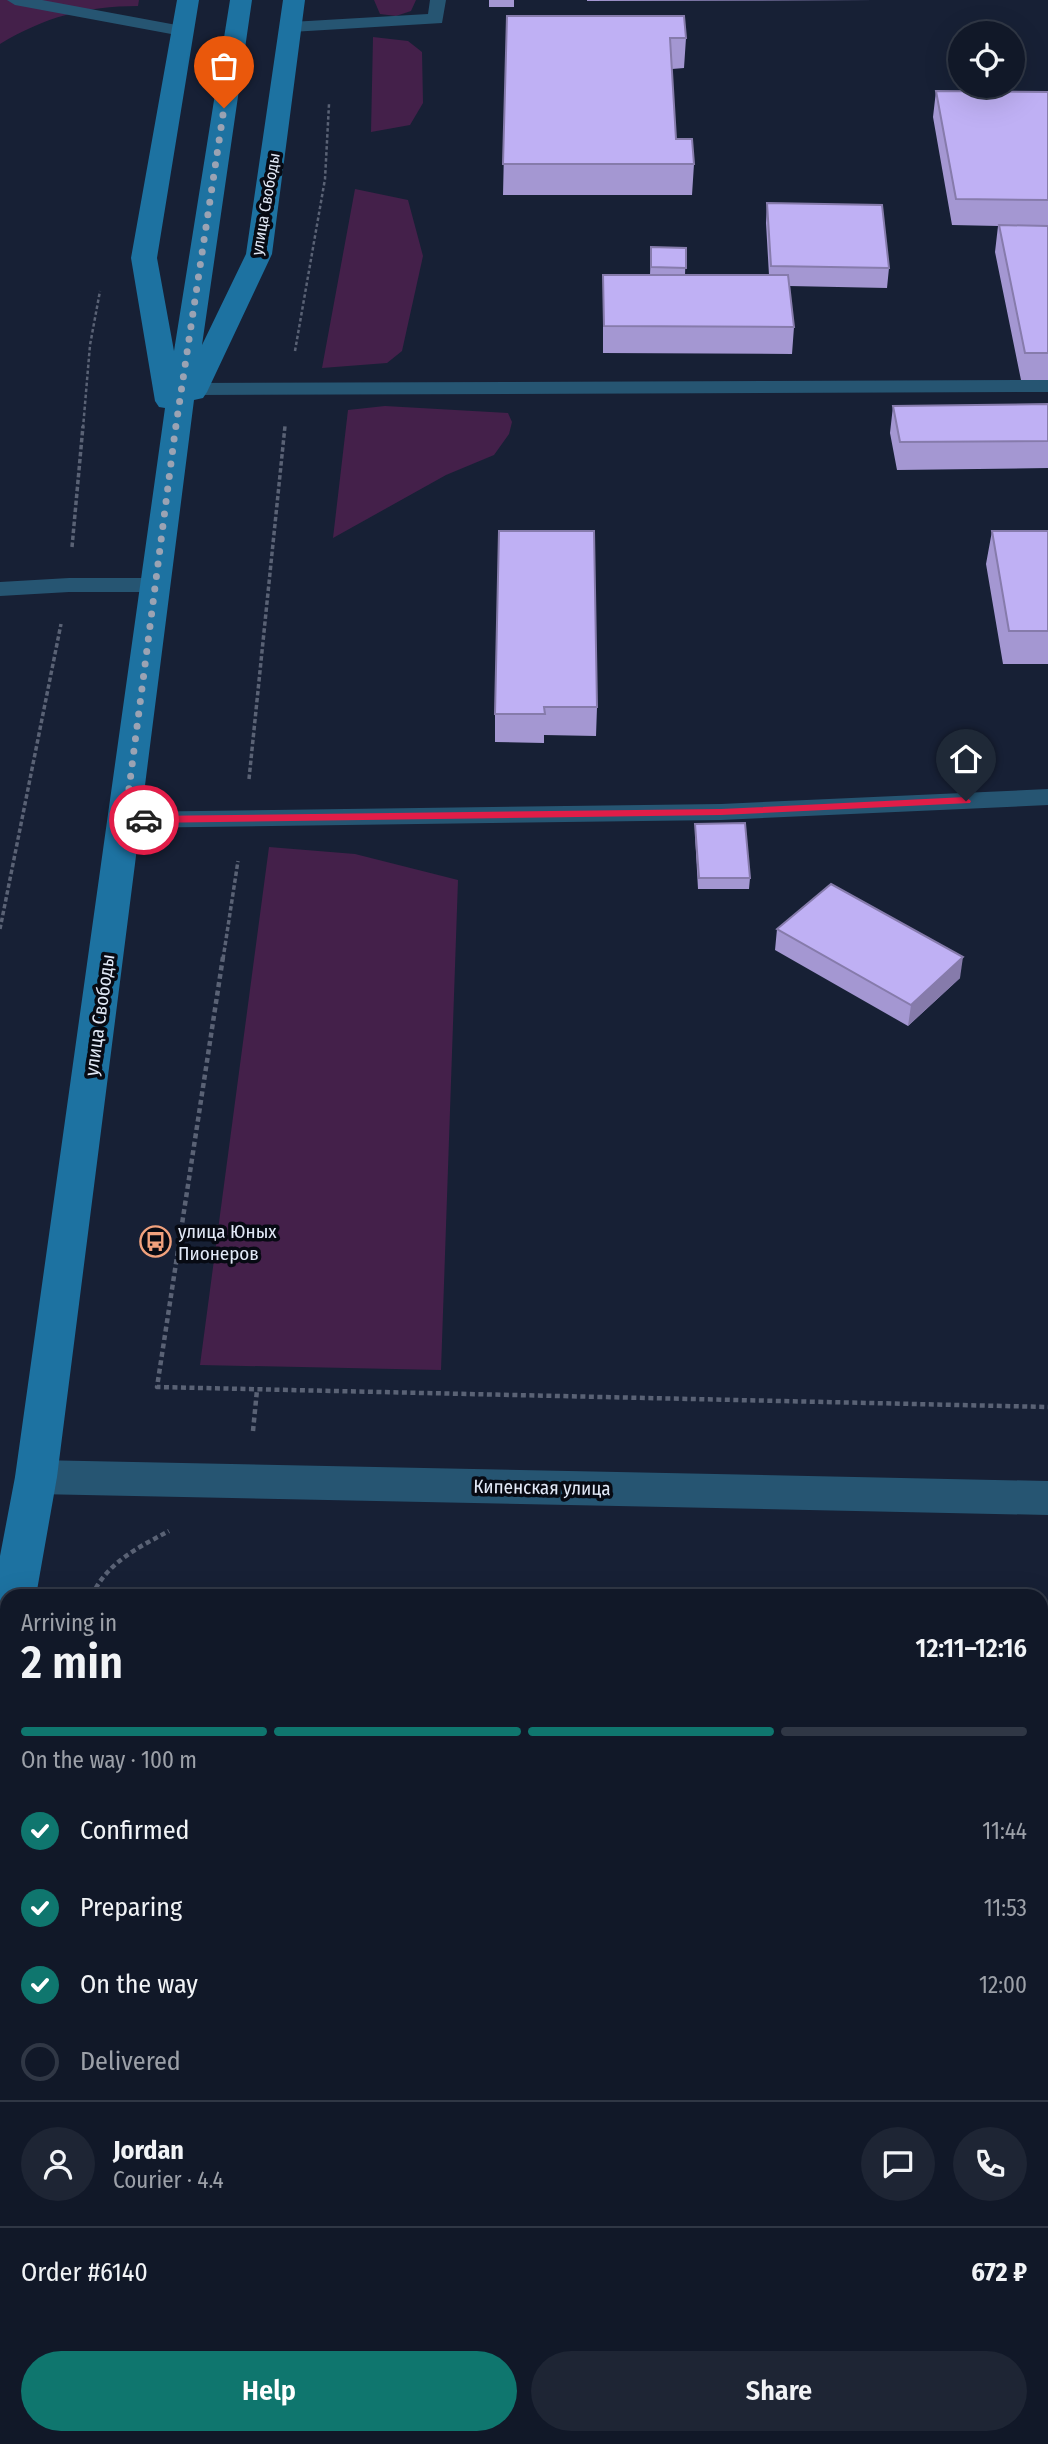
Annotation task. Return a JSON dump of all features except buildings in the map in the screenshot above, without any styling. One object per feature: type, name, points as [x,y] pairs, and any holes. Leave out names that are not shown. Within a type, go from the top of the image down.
[{"type":"main road","name":"улица Свободы","points":[[175,432],[144,258],[188,0]]},
{"type":"main road","name":"улица Свободы","points":[[15,1589],[36,1477],[175,432],[241,0]]},
{"type":"main road","name":"улица Свободы","points":[[175,432],[259,254],[294,0]]},
{"type":"street","name":"Кипенская улица","points":[[36,1477],[1048,1498]]},
{"type":"lane","points":[[15,0],[182,31]]},
{"type":"lane","points":[[291,27],[436,19],[438,0]]},
{"type":"lane","points":[[195,390],[1048,386]]},
{"type":"lane","points":[[0,589],[69,585],[156,585]]},
{"type":"lane","points":[[125,820],[721,812],[1048,797]]},
{"type":"path","points":[[332,24],[324,178],[289,389],[245,818],[158,1387],[1048,1407]]},
{"type":"path","points":[[0,929],[69,585],[90,345]]},
{"type":"path","points":[[253,1436],[257,1390]]},
{"type":"path","points":[[94,1589],[127,1554],[174,1529]]},
{"type":"shaded area","points":[[0,0],[139,0],[138,6],[100,8],[49,20],[0,44]]},
{"type":"shaded area","points":[[374,0],[416,0],[411,11],[396,16],[380,14]]},
{"type":"shaded area","points":[[373,37],[408,41],[422,52],[423,103],[410,125],[371,132]]},
{"type":"shaded area","points":[[355,189],[408,200],[423,256],[402,351],[387,363],[322,368]]},
{"type":"shaded area","points":[[385,406],[508,413],[512,422],[509,434],[494,455],[446,475],[333,538],[348,410]]},
{"type":"shaded area","points":[[269,847],[355,854],[458,880],[441,1370],[200,1365]]},
{"type":"way so far","points":[[144,820],[125,820],[175,432],[224,108]]},
{"type":"place","name":"улица Юных Пионеров","points":[[155,1242]]},
{"type":"route","points":[[144,820],[721,812],[966,801]]}]
